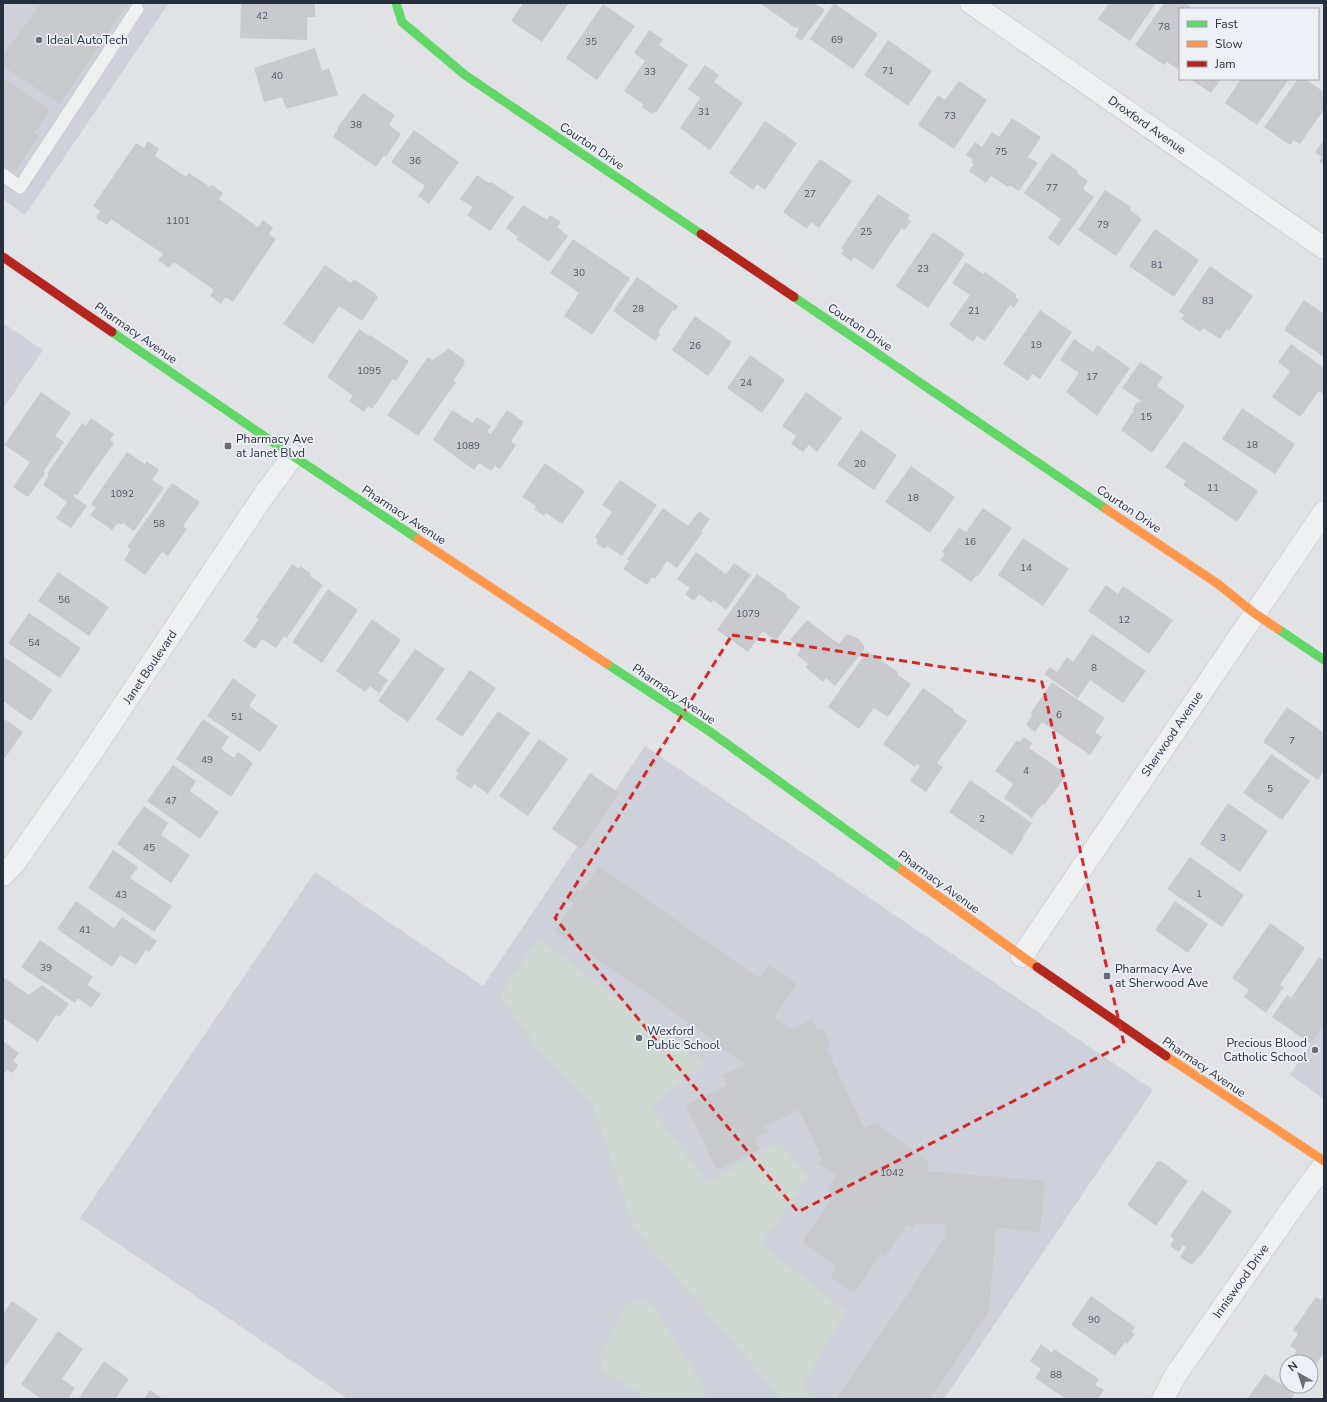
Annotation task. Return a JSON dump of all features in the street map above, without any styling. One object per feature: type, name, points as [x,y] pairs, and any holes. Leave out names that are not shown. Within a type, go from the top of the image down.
[{"type":"street","name":"Courton Drive","points":[[396,3],[402,22],[465,75],[1212,579],[1254,612],[1324,660]]},
{"type":"street","name":"Droxford Avenue","points":[[970,3],[1324,248]]},
{"type":"street","name":"Pharmacy Avenue","points":[[3,257],[293,456],[709,731],[1022,956],[1151,1046],[1324,1161]]},
{"type":"street","name":"Janet Boulevard","points":[[3,875],[14,864],[88,758],[264,495],[293,456]]},
{"type":"street","name":"Sherwood Avenue","points":[[1022,956],[1050,917],[1254,612],[1324,512]]},
{"type":"street","name":"Inniswood Drive","points":[[1163,1399],[1175,1376],[1295,1204],[1324,1166]]},
{"type":"lane","points":[[4,176],[20,187],[137,9]]},
{"type":"highlighted area","points":[[732,635],[1042,682],[1124,1044],[798,1212],[555,918]]},
{"type":"shaded area","points":[[3,3],[169,3],[25,215],[3,199]]},
{"type":"shaded area","points":[[3,323],[43,350],[3,409]]},
{"type":"shaded area","name":"Wexford Public School","points":[[645,746],[1153,1090],[944,1399],[348,1399],[80,1218],[315,872],[483,986]]},
{"type":"shaded area","points":[[538,939],[702,1063],[650,1107],[708,1184],[779,1142],[808,1176],[761,1244],[846,1312],[800,1387],[813,1399],[782,1399],[633,1226],[593,1105],[543,1055],[500,996]]},
{"type":"shaded area","name":"Precious Blood Catholic School","points":[[1324,1024],[1324,1099],[1290,1075]]},
{"type":"shaded area","points":[[635,1299],[652,1305],[705,1389],[704,1399],[644,1399],[640,1393],[603,1370],[600,1356],[624,1307]]},
{"type":"building","points":[[41,3],[129,3],[60,104],[3,66],[3,55]]},
{"type":"building","points":[[241,3],[315,3],[315,17],[307,17],[307,40],[240,38]]},
{"type":"building","points":[[523,3],[569,3],[542,42],[511,21]]},
{"type":"building","points":[[760,3],[815,3],[825,10],[801,41],[795,36],[799,29],[796,27],[795,28]]},
{"type":"building","points":[[834,3],[878,34],[853,69],[810,39]]},
{"type":"building","points":[[1109,3],[1156,3],[1130,41],[1098,19]]},
{"type":"building","points":[[1164,3],[1185,3],[1192,8],[1179,8],[1179,66],[1177,69],[1167,62],[1164,65],[1135,45]]},
{"type":"building","points":[[603,4],[635,26],[597,80],[566,58]]},
{"type":"building","points":[[649,30],[663,39],[659,45],[688,65],[656,113],[654,111],[652,114],[642,107],[644,105],[624,91],[645,61],[634,53]]},
{"type":"building","points":[[888,40],[932,71],[908,106],[864,75]]},
{"type":"building","points":[[315,48],[322,71],[329,68],[338,95],[286,109],[282,97],[264,102],[254,68]]},
{"type":"building","points":[[705,65],[719,75],[714,82],[743,103],[710,150],[680,128],[700,98],[688,89]]},
{"type":"building","points":[[3,78],[50,110],[34,133],[39,136],[15,171],[10,170],[3,165]]},
{"type":"building","points":[[1192,80],[1220,80],[1211,93]]},
{"type":"building","points":[[1240,80],[1288,80],[1257,125],[1225,103]]},
{"type":"building","points":[[1297,80],[1306,80],[1324,92],[1324,109],[1300,144],[1294,140],[1290,145],[1264,127]]},
{"type":"building","points":[[959,81],[987,100],[954,149],[918,125],[938,95],[945,100]]},
{"type":"building","points":[[363,93],[395,115],[389,125],[401,134],[386,157],[384,155],[376,167],[333,137],[338,129],[337,128]]},
{"type":"building","points":[[1012,118],[1041,137],[1028,157],[1038,163],[1019,191],[1009,185],[1008,187],[991,176],[986,183],[969,171],[974,164],[971,162],[973,160],[966,155],[975,142],[982,147],[992,132],[999,137]]},
{"type":"building","points":[[765,121],[797,143],[765,190],[757,184],[753,190],[729,173]]},
{"type":"building","points":[[414,130],[459,162],[429,204],[418,196],[425,186],[391,162]]},
{"type":"building","points":[[1324,140],[1324,165],[1319,161],[1322,157],[1315,152]]},
{"type":"building","points":[[148,141],[159,149],[155,156],[186,177],[189,173],[210,187],[212,185],[223,193],[219,199],[258,227],[263,220],[273,228],[269,234],[276,239],[233,302],[225,297],[221,304],[210,296],[214,290],[174,262],[169,268],[158,260],[163,254],[111,219],[107,225],[96,218],[100,211],[93,206],[136,143],[144,148]]},
{"type":"building","points":[[1052,153],[1078,171],[1077,173],[1088,181],[1083,189],[1094,197],[1059,246],[1048,238],[1061,219],[1024,193]]},
{"type":"building","points":[[820,159],[852,181],[819,228],[811,222],[807,229],[783,212]]},
{"type":"building","points":[[477,175],[514,197],[490,231],[467,215],[473,207],[460,199]]},
{"type":"building","points":[[1105,190],[1131,207],[1130,210],[1142,219],[1116,256],[1078,230]]},
{"type":"building","points":[[878,194],[910,215],[908,219],[911,221],[905,230],[902,228],[873,270],[854,257],[851,261],[841,254],[844,250],[841,248]]},
{"type":"building","points":[[523,205],[547,220],[550,215],[561,222],[557,227],[568,236],[549,262],[516,239],[518,237],[506,228]]},
{"type":"building","points":[[1155,229],[1199,260],[1174,297],[1129,266]]},
{"type":"building","points":[[933,232],[965,254],[928,308],[896,286]]},
{"type":"building","points":[[573,239],[630,278],[592,335],[564,316],[579,293],[550,273]]},
{"type":"building","points":[[966,262],[983,274],[985,272],[1017,295],[1015,297],[1019,300],[1014,308],[1010,305],[985,341],[977,336],[973,342],[949,325],[970,295],[952,283]]},
{"type":"building","points":[[325,265],[351,283],[354,279],[378,297],[362,321],[339,306],[313,344],[283,324]]},
{"type":"building","points":[[1210,266],[1253,296],[1229,331],[1227,329],[1220,339],[1203,328],[1200,332],[1181,319],[1184,315],[1179,311]]},
{"type":"building","points":[[637,277],[678,306],[675,311],[673,310],[658,332],[660,334],[655,341],[613,311]]},
{"type":"building","points":[[1304,300],[1324,314],[1324,357],[1284,330]]},
{"type":"building","points":[[1040,310],[1072,332],[1040,379],[1032,374],[1028,381],[1003,364]]},
{"type":"building","points":[[695,316],[732,342],[708,376],[672,350]]},
{"type":"building","points":[[359,329],[409,361],[396,381],[393,379],[372,409],[368,406],[364,412],[349,401],[353,396],[327,377]]},
{"type":"building","points":[[1074,339],[1093,352],[1097,345],[1130,368],[1097,416],[1066,392],[1079,373],[1060,360]]},
{"type":"building","points":[[1291,344],[1324,368],[1324,395],[1319,391],[1300,417],[1272,397],[1290,371],[1278,362]]},
{"type":"building","points":[[448,348],[465,360],[463,363],[465,364],[453,381],[456,382],[418,436],[387,415],[428,357],[432,360]]},
{"type":"building","points":[[750,355],[785,380],[762,413],[727,388]]},
{"type":"building","points":[[1140,362],[1163,377],[1157,386],[1185,406],[1152,453],[1121,430],[1134,410],[1133,409],[1137,402],[1139,403],[1141,401],[1122,388]]},
{"type":"building","points":[[41,392],[71,413],[55,436],[64,442],[28,497],[13,487],[30,462],[4,445]]},
{"type":"building","points":[[806,392],[842,418],[817,452],[809,445],[803,452],[791,444],[796,436],[782,426]]},
{"type":"building","points":[[1242,408],[1295,444],[1275,474],[1222,439]]},
{"type":"building","points":[[452,410],[472,423],[477,417],[491,426],[487,432],[491,434],[507,410],[524,422],[511,441],[516,445],[500,469],[495,466],[491,471],[479,463],[474,470],[433,440]]},
{"type":"building","points":[[91,418],[114,434],[110,440],[114,443],[77,495],[75,494],[73,496],[87,506],[71,528],[56,518],[67,502],[43,485],[49,475],[47,474],[82,423],[86,426]]},
{"type":"building","points":[[861,430],[897,455],[874,490],[837,465]]},
{"type":"building","points":[[1184,441],[1258,491],[1237,522],[1183,485],[1186,481],[1165,467]]},
{"type":"building","points":[[127,452],[145,464],[146,461],[159,470],[152,480],[164,488],[134,531],[123,523],[121,525],[118,523],[112,530],[90,515],[96,508],[91,504]]},
{"type":"building","points":[[545,463],[585,491],[562,524],[546,513],[544,516],[534,509],[536,506],[522,497]]},
{"type":"building","points":[[911,466],[955,497],[930,533],[885,502]]},
{"type":"building","points":[[620,480],[657,505],[622,556],[607,546],[605,549],[596,543],[598,540],[595,537],[612,512],[602,505]]},
{"type":"building","points":[[172,483],[200,502],[183,526],[187,529],[168,556],[162,552],[145,575],[124,560],[131,549],[127,547]]},
{"type":"building","points":[[663,508],[688,526],[699,511],[710,519],[701,531],[703,532],[677,568],[667,561],[655,579],[652,577],[647,585],[623,569],[629,561],[627,559]]},
{"type":"building","points":[[983,508],[1012,528],[978,576],[977,575],[971,582],[940,560],[945,554],[942,552],[959,528],[966,532]]},
{"type":"building","points":[[1023,538],[1069,569],[1043,606],[998,575]]},
{"type":"building","points":[[696,552],[726,574],[734,563],[751,575],[726,610],[713,600],[711,603],[699,594],[694,601],[685,594],[690,588],[677,579]]},
{"type":"building","points":[[292,564],[299,569],[300,566],[311,574],[310,576],[323,585],[287,638],[284,636],[276,648],[262,639],[255,649],[243,641],[259,619],[256,617]]},
{"type":"building","points":[[58,572],[109,607],[89,636],[38,601]]},
{"type":"building","points":[[757,574],[787,595],[786,597],[800,607],[776,641],[763,631],[748,652],[717,630]]},
{"type":"building","points":[[1106,585],[1118,594],[1123,586],[1173,620],[1149,654],[1088,611]]},
{"type":"building","points":[[328,589],[358,610],[322,663],[292,642]]},
{"type":"building","points":[[29,613],[81,648],[60,678],[8,643]]},
{"type":"building","points":[[372,619],[401,640],[378,673],[388,680],[379,693],[370,686],[365,692],[336,671]]},
{"type":"building","points":[[807,620],[839,644],[846,635],[850,635],[859,639],[864,646],[864,650],[835,686],[826,678],[823,682],[805,667],[808,664],[797,655],[801,649],[790,640]]},
{"type":"building","points":[[1092,634],[1146,671],[1123,703],[1090,680],[1078,698],[1044,674],[1050,667],[1057,672],[1067,657],[1073,662]]},
{"type":"building","points":[[415,649],[445,669],[408,722],[378,701]]},
{"type":"building","points":[[867,651],[898,672],[897,674],[911,684],[888,717],[874,708],[859,729],[828,707]]},
{"type":"building","points":[[3,656],[52,690],[31,721],[3,701]]},
{"type":"building","points":[[470,670],[496,688],[462,737],[436,719]]},
{"type":"building","points":[[233,678],[256,695],[249,706],[278,726],[260,752],[207,716]]},
{"type":"building","points":[[1052,682],[1105,718],[1095,732],[1102,737],[1090,755],[1042,722],[1035,732],[1026,725],[1032,715],[1030,714]]},
{"type":"building","points":[[923,688],[967,721],[937,763],[943,767],[926,792],[910,781],[920,766],[917,764],[915,767],[883,744]]},
{"type":"building","points":[[1287,707],[1324,733],[1324,771],[1318,780],[1263,742]]},
{"type":"building","points":[[498,711],[530,733],[488,794],[474,784],[471,789],[455,778],[459,773],[456,771]]},
{"type":"building","points":[[3,718],[23,732],[3,761]]},
{"type":"building","points":[[203,719],[229,737],[221,749],[234,758],[238,752],[253,763],[231,797],[176,759]]},
{"type":"building","points":[[1024,737],[1032,743],[1029,748],[1067,774],[1053,794],[1044,805],[1042,804],[1032,818],[1004,798],[1013,784],[995,771],[1017,740],[1020,742]]},
{"type":"building","points":[[539,739],[568,759],[528,816],[499,796]]},
{"type":"building","points":[[1271,754],[1310,781],[1282,820],[1243,793]]},
{"type":"building","points":[[173,765],[196,781],[190,791],[219,812],[200,839],[147,801]]},
{"type":"building","points":[[590,773],[619,793],[581,849],[552,829]]},
{"type":"building","points":[[970,780],[1032,823],[1012,855],[949,812]]},
{"type":"building","points":[[1228,803],[1268,831],[1240,872],[1200,844]]},
{"type":"building","points":[[144,806],[168,823],[161,835],[190,855],[171,883],[117,844]]},
{"type":"building","points":[[113,850],[138,867],[130,878],[172,906],[154,932],[88,888]]},
{"type":"building","points":[[1190,857],[1244,895],[1222,927],[1167,889]]},
{"type":"building","points":[[599,866],[759,978],[768,965],[797,984],[774,1017],[791,1029],[812,1019],[817,1030],[824,1030],[831,1044],[827,1049],[864,1128],[875,1123],[928,1161],[928,1171],[1045,1181],[1040,1232],[996,1228],[989,1312],[930,1399],[836,1399],[945,1237],[946,1225],[924,1223],[922,1226],[917,1222],[913,1228],[907,1224],[885,1257],[881,1254],[854,1293],[830,1277],[837,1267],[802,1242],[834,1195],[827,1189],[836,1175],[819,1164],[823,1158],[817,1154],[819,1152],[799,1110],[765,1126],[768,1132],[754,1138],[760,1149],[717,1170],[686,1105],[728,1085],[723,1075],[745,1064],[715,1044],[717,1042],[568,939],[567,940],[554,931],[574,903],[569,900],[577,889],[581,892]]},
{"type":"building","points":[[76,901],[114,928],[122,917],[157,941],[149,952],[146,950],[136,965],[120,955],[112,967],[57,929]]},
{"type":"building","points":[[1175,901],[1208,924],[1188,953],[1155,930]]},
{"type":"building","points":[[1270,923],[1305,948],[1280,985],[1284,987],[1266,1013],[1244,997],[1249,990],[1232,978]]},
{"type":"building","points":[[40,940],[93,977],[87,985],[101,994],[91,1008],[78,998],[75,1003],[21,967]]},
{"type":"building","points":[[1319,957],[1324,960],[1324,1025],[1311,1044],[1272,1017],[1287,995],[1291,998]]},
{"type":"building","points":[[3,977],[29,995],[42,985],[69,1004],[59,1017],[56,1015],[38,1042],[3,1018]]},
{"type":"building","points":[[3,1041],[19,1053],[13,1061],[18,1065],[13,1073],[7,1070],[3,1075]]},
{"type":"building","points":[[1158,1161],[1161,1161],[1188,1181],[1156,1226],[1127,1205]]},
{"type":"building","points":[[1202,1190],[1232,1211],[1200,1257],[1199,1256],[1192,1265],[1180,1257],[1186,1247],[1183,1245],[1179,1252],[1170,1246],[1174,1239],[1170,1236]]},
{"type":"building","points":[[1091,1296],[1135,1327],[1132,1332],[1135,1334],[1127,1344],[1125,1342],[1115,1356],[1071,1325]]},
{"type":"building","points":[[1324,1296],[1324,1353],[1319,1360],[1319,1354],[1295,1354],[1297,1351],[1290,1346],[1298,1334],[1293,1330],[1316,1297],[1321,1300]]},
{"type":"building","points":[[12,1301],[38,1319],[3,1370],[3,1314]]},
{"type":"building","points":[[58,1331],[83,1349],[62,1379],[75,1388],[68,1399],[41,1399],[21,1384]]},
{"type":"building","points":[[1041,1344],[1052,1353],[1054,1349],[1099,1379],[1095,1385],[1104,1390],[1098,1399],[1066,1399],[1035,1378],[1041,1369],[1030,1361]]},
{"type":"building","points":[[104,1361],[129,1379],[115,1399],[78,1399]]},
{"type":"building","points":[[1265,1374],[1279,1383],[1279,1394],[1294,1394],[1291,1399],[1247,1399]]},
{"type":"building","points":[[150,1390],[163,1399],[144,1399]]},
{"type":"traffic: fast","points":[[396,3],[402,22],[465,75],[701,234]]},
{"type":"traffic: fast","points":[[794,297],[1106,509]]},
{"type":"traffic: fast","points":[[112,332],[293,456],[418,539]]},
{"type":"traffic: fast","points":[[1278,629],[1324,660]]},
{"type":"traffic: fast","points":[[607,664],[709,731],[902,870]]},
{"type":"traffic: slow","points":[[1106,509],[1218,584],[1254,613],[1278,629]]},
{"type":"traffic: slow","points":[[418,539],[607,664]]},
{"type":"traffic: slow","points":[[902,870],[1037,967]]},
{"type":"traffic: slow","points":[[1166,1056],[1324,1161]]},
{"type":"traffic: jam","points":[[701,234],[794,297]]},
{"type":"traffic: jam","points":[[3,257],[112,332]]},
{"type":"traffic: jam","points":[[1037,967],[1166,1056]]},
{"type":"place","name":"Ideal AutoTech","points":[[39,40]]},
{"type":"place","name":"Pharmacy Ave at Janet Blvd","points":[[228,446]]},
{"type":"place","name":"Pharmacy Ave at Sherwood Ave","points":[[1107,976]]},
{"type":"place","name":"Wexford Public School","points":[[639,1038]]},
{"type":"place","name":"Precious Blood Catholic School","points":[[1315,1050]]}]
